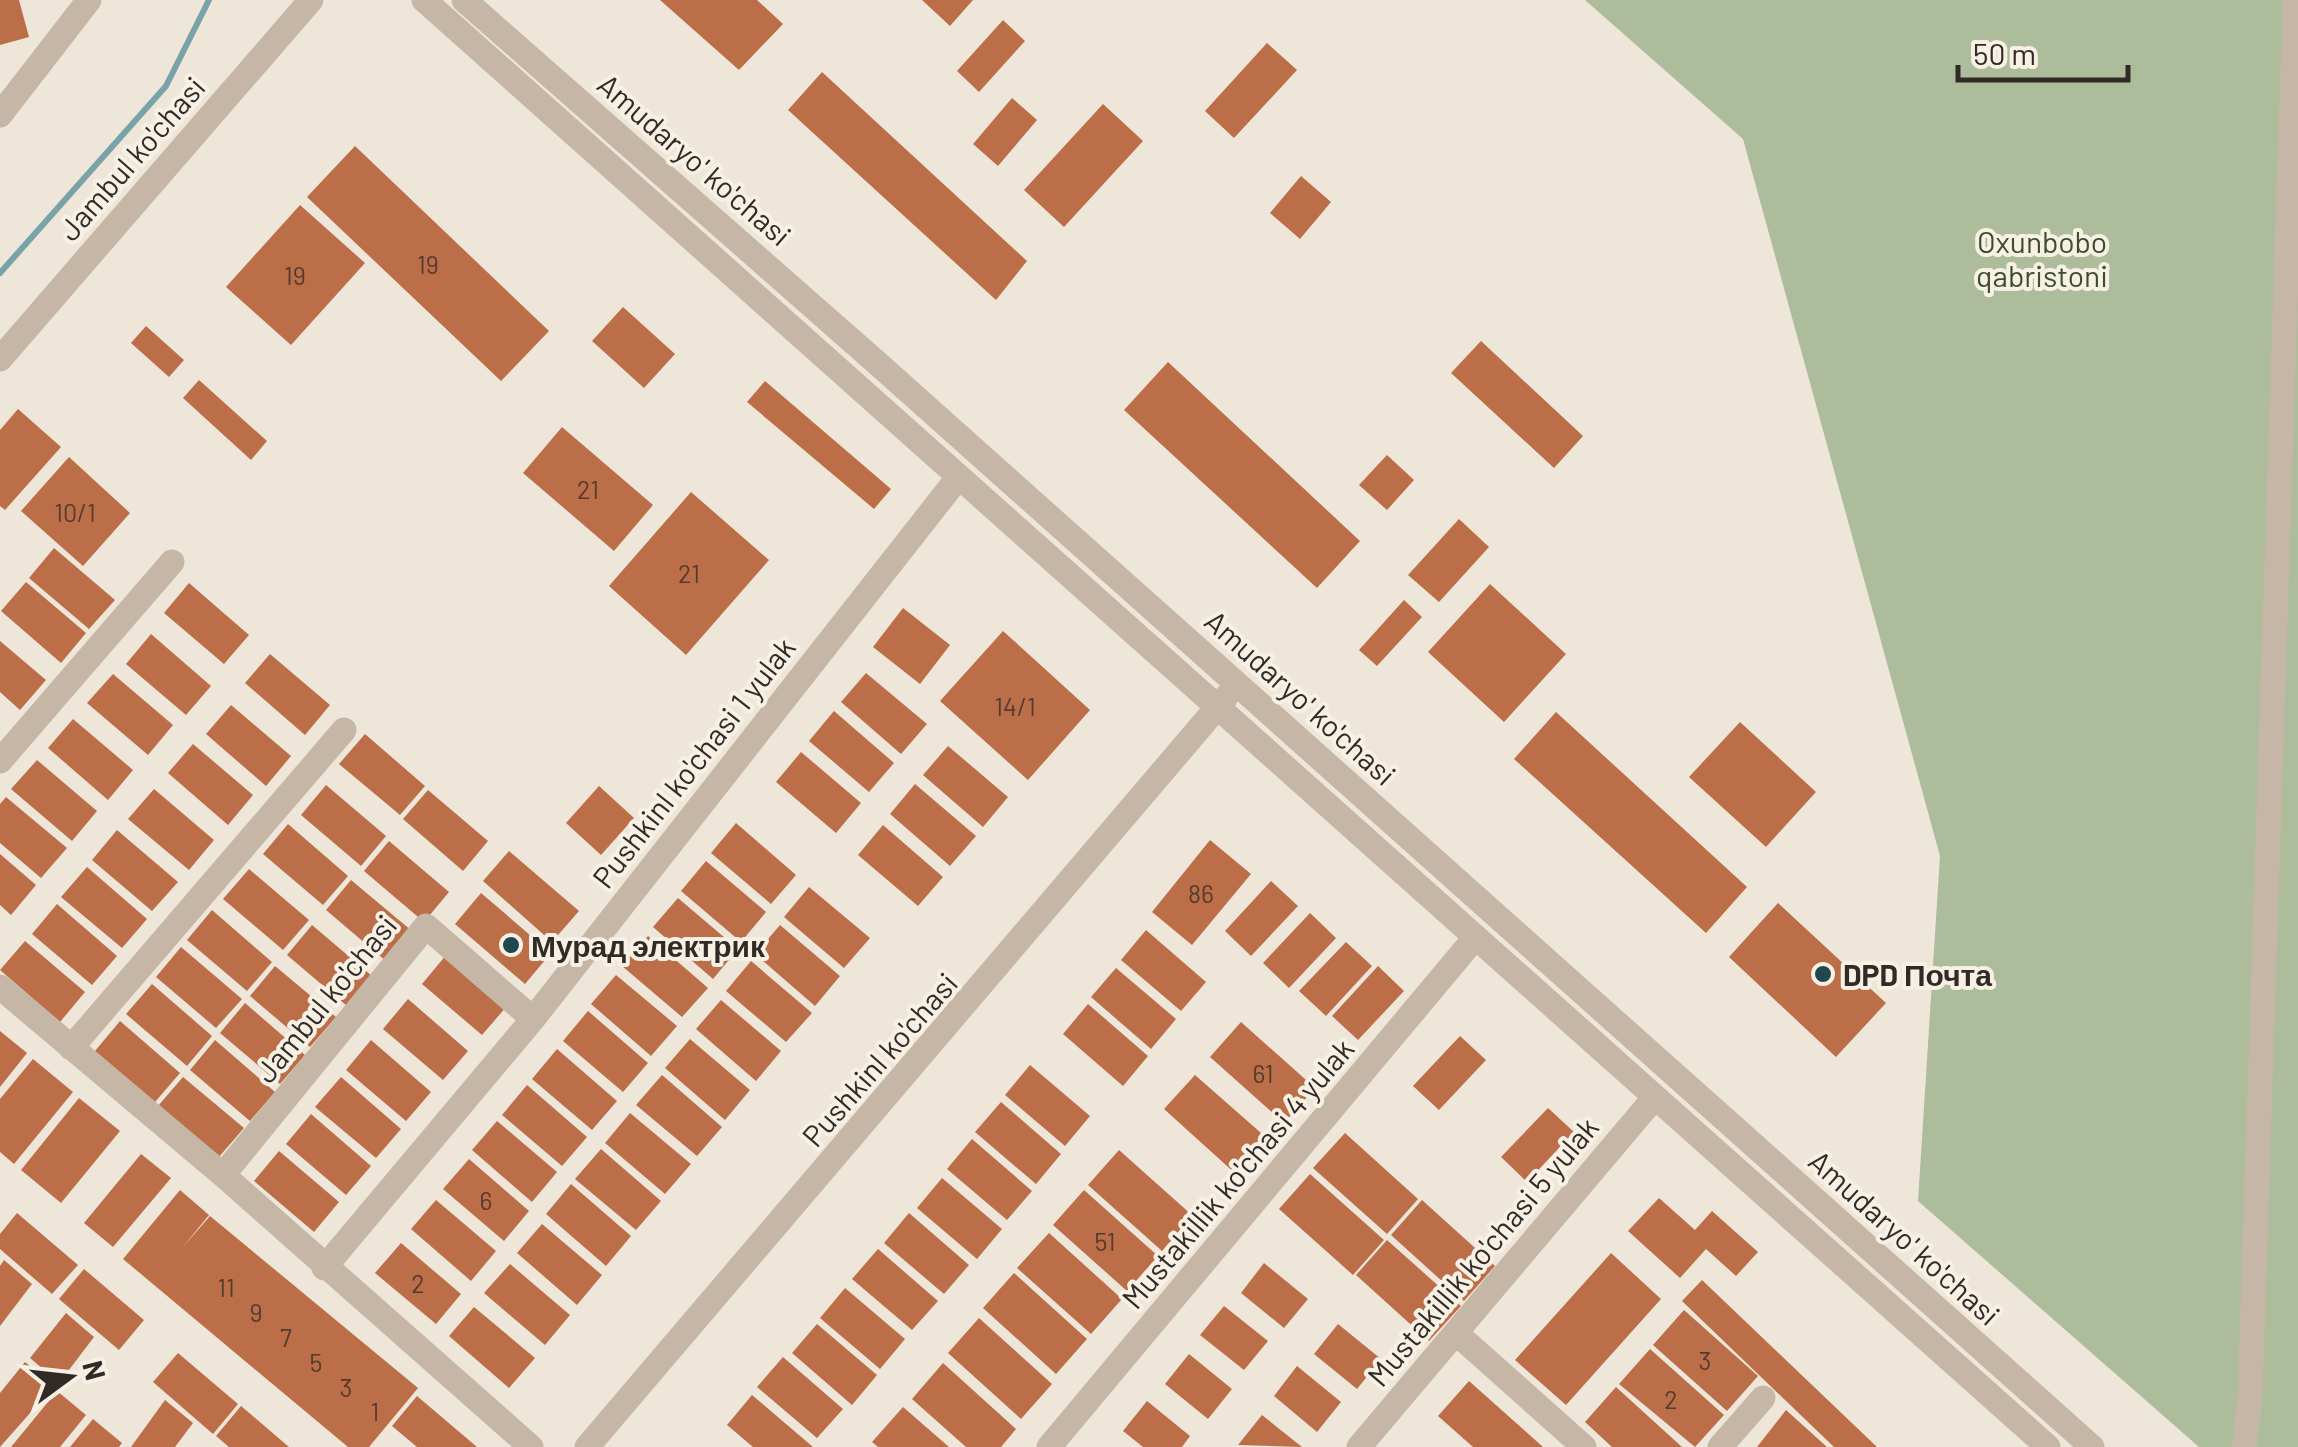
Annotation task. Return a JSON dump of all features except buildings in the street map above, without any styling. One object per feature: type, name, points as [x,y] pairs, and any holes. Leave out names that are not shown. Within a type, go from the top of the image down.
[{"type":"street","points":[[0,115],[88,0]]},
{"type":"street","name":"Jambul ko'chasi","points":[[0,359],[311,0]]},
{"type":"street","points":[[424,0],[860,387],[957,480],[2048,1447]]},
{"type":"street","name":"Amudaryo' ko'chasi","points":[[464,0],[2092,1447]]},
{"type":"street","points":[[2244,1447],[2250,1398],[2295,0]]},
{"type":"street","name":"Pushkinl ko'chasi 1 yulak","points":[[324,1268],[533,1019],[957,480]]},
{"type":"street","points":[[0,761],[172,562]]},
{"type":"street","name":"Pushkinl ko'chasi","points":[[587,1447],[1237,684]]},
{"type":"street","points":[[71,1048],[344,730]]},
{"type":"street","name":"Jambul ko'chasi","points":[[223,1175],[426,926],[533,1019]]},
{"type":"street","name":"Mustakillik ko'chasi 4 yulak","points":[[1049,1447],[1474,939]]},
{"type":"street","points":[[0,986],[223,1175],[531,1447]]},
{"type":"street","name":"Mustakillik ko'chasi 5 yulak","points":[[1358,1447],[1655,1097]]},
{"type":"street","points":[[1456,1333],[1584,1447]]},
{"type":"street","points":[[1720,1447],[1762,1398]]},
{"type":"green space","name":"Oxunbobo qabristoni","points":[[1585,0],[2298,0],[2298,1447],[2199,1447],[1918,1201],[1940,856],[1743,139]]},
{"type":"waterway","points":[[0,273],[166,86],[209,0]]},
{"type":"place","name":"Мурад электрик","points":[[511,945]]},
{"type":"place","name":"DPD Почта","points":[[1823,974]]}]
